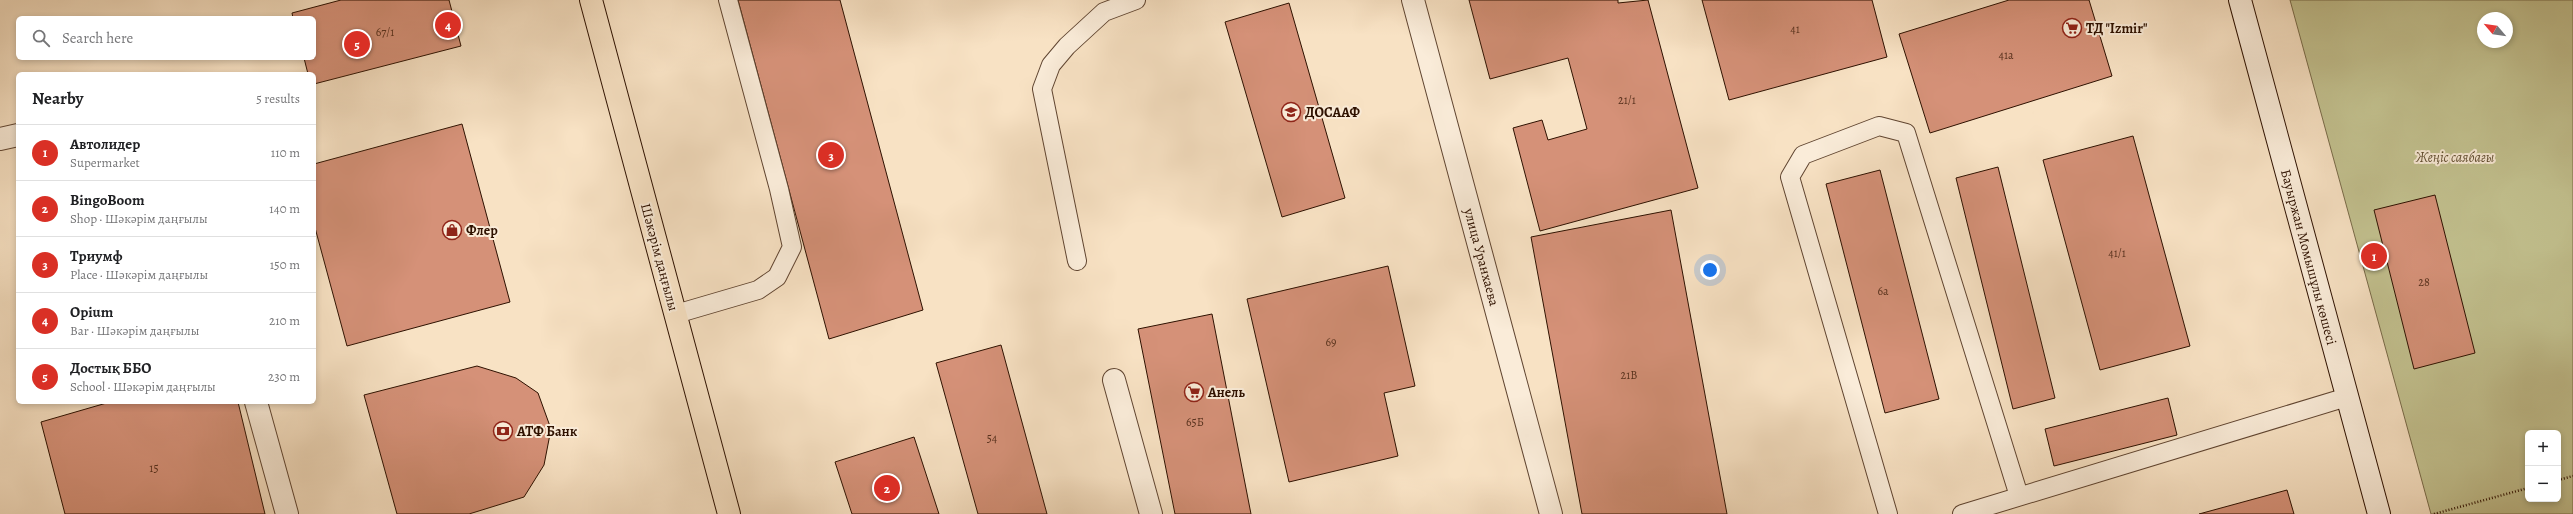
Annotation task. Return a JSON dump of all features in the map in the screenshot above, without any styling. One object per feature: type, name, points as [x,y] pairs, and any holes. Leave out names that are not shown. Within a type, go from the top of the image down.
[{"type":"main road","name":"Шәкәрім даңғылы","points":[[591,0],[729,514]]},
{"type":"street","name":"улица Уранхаева","points":[[1413,0],[1551,514]]},
{"type":"street","name":"Бауыржан Момышұлы көшесі","points":[[2240,0],[2379,514]]},
{"type":"street","points":[[0,139],[16,135]]},
{"type":"street","points":[[1114,380],[1151,514]]},
{"type":"street","points":[[257,404],[287,514]]},
{"type":"lane","points":[[676,314],[758,290],[777,276],[792,247],[779,189],[728,0]]},
{"type":"lane","points":[[1077,261],[1042,88],[1051,65],[1067,46],[1104,12],[1136,0]]},
{"type":"lane","points":[[1888,514],[1790,178],[1803,155],[1879,126],[1906,133],[2019,496]]},
{"type":"lane","points":[[1962,514],[2347,397]]},
{"type":"path","points":[[2561,479],[2573,476]]},
{"type":"path","points":[[2434,514],[2525,489]]},
{"type":"green space","name":"Жеңіс саябағы","points":[[2290,0],[2573,0],[2573,514],[2431,514]]},
{"type":"building","points":[[341,0],[449,0],[461,46],[316,83],[316,72],[308,72],[304,60],[316,60],[316,16],[293,16],[292,13]]},
{"type":"building","points":[[738,0],[840,0],[923,310],[829,339]]},
{"type":"building","points":[[1469,0],[1618,0],[1618,3],[1648,0],[1698,188],[1540,231],[1513,128],[1542,120],[1548,140],[1587,129],[1568,58],[1490,79]]},
{"type":"building","points":[[1702,0],[1872,0],[1887,57],[1729,100]]},
{"type":"building","points":[[2009,0],[2089,0],[2112,76],[1930,133],[1899,34]]},
{"type":"building","points":[[1289,3],[1345,198],[1282,217],[1225,22]]},
{"type":"building","points":[[462,124],[510,302],[347,346],[316,231],[316,163]]},
{"type":"building","points":[[2133,136],[2190,346],[2100,370],[2043,160]]},
{"type":"building","points":[[1998,167],[2055,398],[2013,409],[1956,178]]},
{"type":"building","points":[[1880,170],[1939,399],[1885,413],[1826,184]]},
{"type":"building","points":[[2435,195],[2475,353],[2414,369],[2374,210]]},
{"type":"building","points":[[1671,210],[1727,514],[1582,514],[1531,237]]},
{"type":"building","points":[[1388,266],[1415,386],[1384,393],[1398,456],[1289,482],[1247,299]]},
{"type":"building","points":[[1212,314],[1251,514],[1175,514],[1138,329]]},
{"type":"building","points":[[1001,345],[1047,514],[978,514],[936,363]]},
{"type":"building","points":[[477,366],[516,378],[538,393],[551,429],[544,465],[524,497],[469,514],[397,514],[364,395]]},
{"type":"building","points":[[2168,398],[2177,435],[2054,466],[2045,429]]},
{"type":"building","points":[[103,404],[238,404],[265,514],[65,514],[41,422]]},
{"type":"building","points":[[914,437],[939,514],[852,514],[835,462]]},
{"type":"building","points":[[2287,490],[2294,514],[2199,514]]},
{"type":"place","name":"Opium","points":[[448,25]]},
{"type":"place","name":"ТД \"Izmir\"","points":[[2072,28]]},
{"type":"place","name":"Достық ББО","points":[[357,44]]},
{"type":"place","name":"ДОСААФ","points":[[1291,112]]},
{"type":"place","name":"Триумф","points":[[831,155]]},
{"type":"place","name":"Флер","points":[[452,230]]},
{"type":"place","name":"Автолидер","points":[[2374,256]]},
{"type":"place","name":"Анель","points":[[1194,392]]},
{"type":"place","name":"АТФ Банк","points":[[503,431]]},
{"type":"place","name":"BingoBoom","points":[[887,488]]}]
